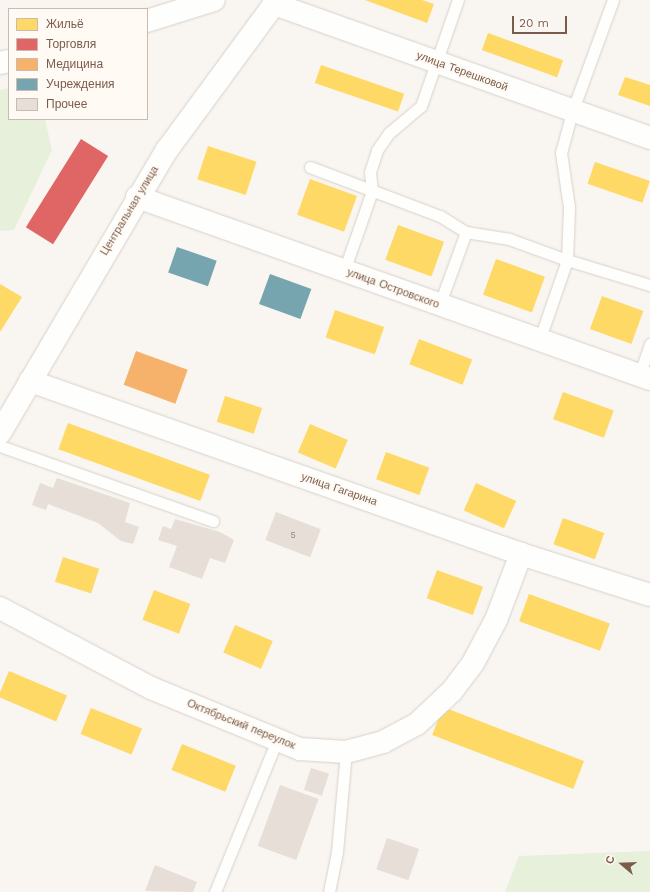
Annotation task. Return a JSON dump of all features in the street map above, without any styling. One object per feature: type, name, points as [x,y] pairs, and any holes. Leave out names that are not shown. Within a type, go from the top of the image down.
[{"type":"street","points":[[148,21],[214,0]]},
{"type":"street","name":"улица Терешковой","points":[[276,2],[437,63],[572,112],[650,138]]},
{"type":"street","name":"Центральная улица","points":[[0,433],[137,197],[167,150],[276,2]]},
{"type":"street","name":"улица Островского","points":[[137,197],[439,306],[645,377]]},
{"type":"street","name":"улица Гагарина","points":[[30,381],[521,554],[650,595]]},
{"type":"street","name":"Октябрьский переулок","points":[[0,608],[151,688],[300,749],[346,752],[383,742],[417,724],[452,691],[473,663],[496,620],[521,554]]},
{"type":"lane","points":[[344,271],[372,191],[370,172],[378,150],[389,133],[421,106],[458,0]]},
{"type":"lane","points":[[539,341],[567,260],[569,207],[561,153],[572,112],[613,0]]},
{"type":"lane","points":[[310,168],[440,216],[466,232],[509,239],[567,260],[650,285]]},
{"type":"lane","points":[[439,306],[466,232]]},
{"type":"lane","points":[[645,377],[650,344]]},
{"type":"lane","points":[[0,446],[212,521]]},
{"type":"lane","points":[[215,892],[277,740]]},
{"type":"lane","points":[[329,892],[337,852],[346,752]]},
{"type":"green space","points":[[8,88],[8,120],[45,120],[52,150],[14,230],[0,231],[0,90]]},
{"type":"green space","points":[[650,851],[650,892],[505,892],[519,856]]},
{"type":"building: Жильё","points":[[365,0],[422,0],[434,4],[427,23]]},
{"type":"building: Жильё","points":[[488,33],[563,60],[557,77],[482,50]]},
{"type":"building: Жильё","points":[[321,65],[404,94],[398,112],[315,83]]},
{"type":"building: Жильё","points":[[625,77],[650,85],[650,106],[618,95]]},
{"type":"building: Жильё","points":[[208,146],[257,162],[246,195],[197,179]]},
{"type":"building: Жильё","points":[[595,162],[650,181],[642,203],[588,184]]},
{"type":"building: Жильё","points":[[310,179],[357,196],[344,232],[297,215]]},
{"type":"building: Жильё","points":[[398,225],[444,242],[431,277],[385,260]]},
{"type":"building: Жильё","points":[[496,259],[545,277],[532,312],[483,295]]},
{"type":"building: Жильё","points":[[0,284],[22,297],[0,332]]},
{"type":"building: Жильё","points":[[602,296],[643,311],[631,344],[590,329]]},
{"type":"building: Жильё","points":[[335,310],[384,327],[375,354],[326,337]]},
{"type":"building: Жильё","points":[[419,339],[472,359],[463,385],[409,364]]},
{"type":"building: Жильё","points":[[563,392],[614,410],[604,438],[553,419]]},
{"type":"building: Жильё","points":[[225,396],[262,408],[254,434],[217,422]]},
{"type":"building: Жильё","points":[[68,423],[210,475],[200,501],[58,449]]},
{"type":"building: Жильё","points":[[310,424],[348,440],[336,469],[298,453]]},
{"type":"building: Жильё","points":[[386,452],[429,468],[419,495],[376,479]]},
{"type":"building: Жильё","points":[[476,483],[516,501],[504,528],[464,510]]},
{"type":"building: Жильё","points":[[563,518],[604,533],[595,559],[553,544]]},
{"type":"building: Жильё","points":[[63,557],[99,569],[91,593],[55,582]]},
{"type":"building: Жильё","points":[[437,570],[483,587],[473,615],[427,598]]},
{"type":"building: Жильё","points":[[154,590],[190,604],[179,634],[143,620]]},
{"type":"building: Жильё","points":[[529,594],[610,623],[600,651],[519,621]]},
{"type":"building: Жильё","points":[[235,625],[273,641],[261,669],[223,653]]},
{"type":"building: Жильё","points":[[9,671],[67,696],[56,721],[0,698],[0,692]]},
{"type":"building: Жильё","points":[[443,707],[584,761],[573,789],[432,735]]},
{"type":"building: Жильё","points":[[91,708],[142,729],[132,755],[81,734]]},
{"type":"building: Жильё","points":[[182,744],[236,766],[225,792],[172,770]]},
{"type":"building: Торговля","points":[[81,139],[108,156],[53,244],[26,227]]},
{"type":"building: Медицина","points":[[136,351],[188,370],[175,404],[124,385]]},
{"type":"building: Учреждения","points":[[177,247],[217,261],[208,286],[168,273]]},
{"type":"building: Учреждения","points":[[270,274],[311,289],[300,319],[259,304]]},
{"type":"building: Прочее","points":[[57,478],[130,503],[125,522],[139,527],[133,544],[121,541],[98,523],[48,504],[46,510],[32,505],[40,483],[53,488]]},
{"type":"building: Прочее","points":[[276,512],[321,529],[310,557],[265,540]]},
{"type":"building: Прочее","points":[[175,519],[220,532],[234,540],[225,563],[210,558],[202,579],[169,567],[177,546],[158,540],[163,526],[171,529]]},
{"type":"building: Прочее","points":[[311,768],[329,774],[322,796],[304,790]]},
{"type":"building: Прочее","points":[[280,785],[319,799],[296,860],[258,846]]},
{"type":"building: Прочее","points":[[387,838],[419,849],[408,880],[376,869]]},
{"type":"building: Прочее","points":[[155,865],[197,882],[193,892],[145,891]]}]
